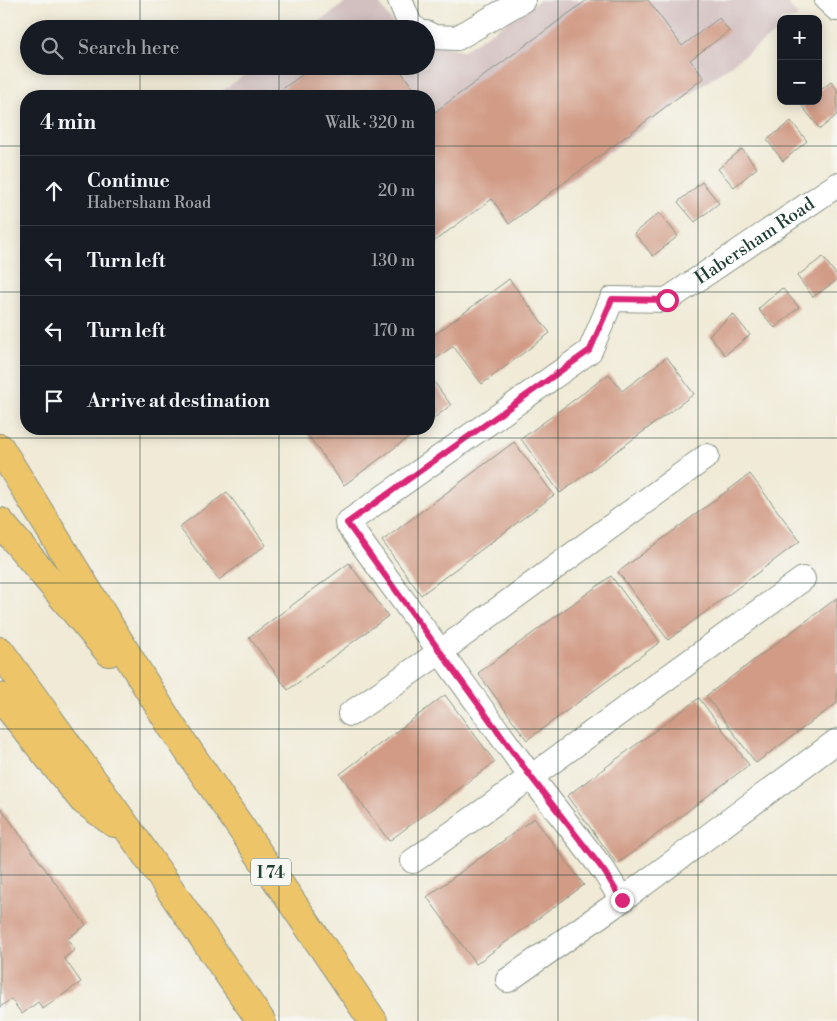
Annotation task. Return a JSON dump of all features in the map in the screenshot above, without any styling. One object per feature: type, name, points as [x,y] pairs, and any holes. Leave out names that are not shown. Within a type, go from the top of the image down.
[{"type":"highway","points":[[0,448],[170,724]]},
{"type":"highway","name":"I 74","points":[[0,522],[170,724],[372,1021]]},
{"type":"highway","points":[[0,651],[133,836],[261,1021]]},
{"type":"highway","points":[[0,697],[83,800],[133,836]]},
{"type":"street","points":[[400,0],[408,20]]},
{"type":"street","points":[[435,37],[457,38],[523,0]]},
{"type":"street","points":[[827,0],[837,9]]},
{"type":"street","name":"Habersham Road","points":[[440,652],[347,523],[590,350],[612,299],[667,300],[837,185]]},
{"type":"street","points":[[350,714],[440,652],[707,456]]},
{"type":"street","points":[[413,861],[803,579]]},
{"type":"street","points":[[440,652],[531,777],[604,871],[622,900]]},
{"type":"street","points":[[508,980],[622,900],[837,741]]},
{"type":"shaded area","points":[[349,0],[377,0],[391,20],[321,20]]},
{"type":"shaded area","points":[[540,0],[785,0],[797,15],[777,15],[777,32],[509,224],[491,200],[435,241],[435,90],[223,90],[244,75],[435,75],[435,43],[463,51]]},
{"type":"building","points":[[587,0],[648,0],[682,46],[719,18],[729,31],[690,60],[704,78],[509,224],[492,199],[435,241],[435,112]]},
{"type":"building","points":[[302,75],[404,75],[415,90],[281,90]]},
{"type":"building","points":[[831,82],[837,89],[837,115],[820,129],[802,106],[822,105],[822,89]]},
{"type":"building","points":[[791,121],[807,141],[783,161],[767,140]]},
{"type":"building","points":[[742,149],[757,168],[734,187],[718,169]]},
{"type":"building","points":[[702,182],[719,203],[695,222],[678,202]]},
{"type":"building","points":[[659,213],[678,236],[653,256],[634,233]]},
{"type":"building","points":[[823,257],[837,276],[837,280],[813,297],[797,276]]},
{"type":"building","points":[[509,279],[550,333],[482,384],[453,346],[435,360],[435,334]]},
{"type":"building","points":[[782,288],[799,307],[775,328],[758,309]]},
{"type":"building","points":[[733,314],[750,335],[725,355],[709,335]]},
{"type":"building","points":[[667,357],[694,394],[560,493],[521,439],[609,374],[622,391]]},
{"type":"building","points":[[435,383],[451,405],[435,417]]},
{"type":"building","points":[[308,435],[412,435],[344,485]]},
{"type":"building","points":[[514,442],[554,495],[421,595],[382,541]]},
{"type":"building","points":[[750,474],[800,541],[668,640],[618,572]]},
{"type":"building","points":[[227,492],[266,545],[219,580],[179,527]]},
{"type":"building","points":[[349,563],[388,616],[288,690],[249,637]]},
{"type":"building","points":[[611,576],[660,642],[527,740],[478,673]]},
{"type":"building","points":[[837,598],[837,703],[756,763],[706,696]]},
{"type":"building","points":[[445,695],[495,762],[389,841],[340,774]]},
{"type":"building","points":[[699,698],[749,765],[617,864],[567,796]]},
{"type":"building","points":[[0,807],[86,925],[67,939],[75,950],[64,958],[81,982],[43,1009],[38,1002],[22,1014],[11,999],[0,1007]]},
{"type":"building","points":[[534,818],[584,885],[476,964],[427,897]]},
{"type":"route","points":[[622,900],[604,871],[531,777],[347,523],[590,350],[612,299],[667,300]]}]
